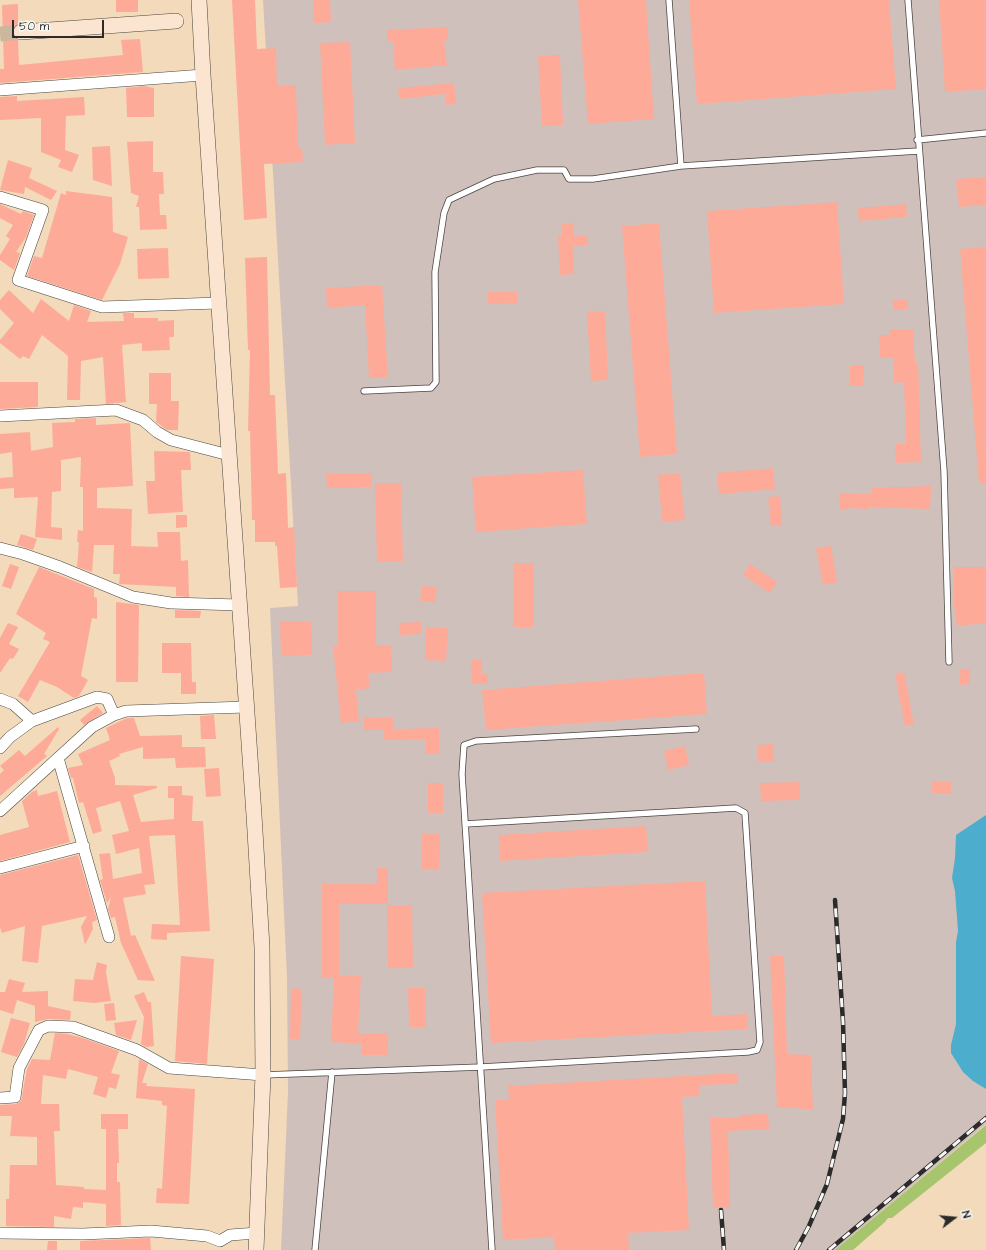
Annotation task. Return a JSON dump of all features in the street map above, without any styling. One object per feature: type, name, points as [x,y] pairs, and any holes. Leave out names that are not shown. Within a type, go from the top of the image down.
[{"type":"main road","points":[[199,0],[238,605],[254,815],[262,947],[263,1075],[256,1250]]},
{"type":"main road","points":[[21,32],[176,21]]},
{"type":"street","points":[[0,90],[203,76]]},
{"type":"street","points":[[0,197],[43,210],[18,280],[102,307],[218,303]]},
{"type":"street","points":[[0,416],[116,410],[143,420],[157,432],[171,440],[229,455]]},
{"type":"street","points":[[0,548],[60,566],[134,597],[171,603],[238,605]]},
{"type":"street","points":[[0,748],[10,737],[32,722],[97,698],[107,698],[114,715]]},
{"type":"street","points":[[0,699],[13,704],[32,722]]},
{"type":"street","points":[[0,811],[92,727],[114,715],[133,710],[246,707]]},
{"type":"street","points":[[58,758],[109,937]]},
{"type":"street","points":[[0,868],[84,846]]},
{"type":"street","points":[[0,1098],[14,1097],[19,1068],[39,1030],[48,1026],[73,1027],[136,1050],[169,1068],[263,1075]]},
{"type":"street","points":[[0,1233],[83,1234],[151,1231],[207,1236],[220,1241],[230,1235],[257,1233]]},
{"type":"lane","points":[[669,0],[681,166]]},
{"type":"lane","points":[[908,0],[917,140],[944,471],[949,662]]},
{"type":"lane","points":[[917,140],[986,133]]},
{"type":"lane","points":[[364,391],[431,388],[436,382],[435,272],[444,213],[449,200],[494,179],[536,170],[564,170],[568,179],[593,179],[681,166],[918,151]]},
{"type":"lane","points":[[492,1250],[462,774],[464,745],[476,741],[696,729]]},
{"type":"lane","points":[[263,1075],[481,1066],[748,1052],[757,1050],[760,1042],[745,814],[736,808],[465,824]]},
{"type":"lane","points":[[315,1250],[332,1072]]},
{"type":"shaded area","points":[[263,0],[986,0],[986,1124],[835,1250],[281,1250],[288,1092],[287,978],[270,608],[298,606]]},
{"type":"green space","points":[[986,1125],[986,1143],[892,1218],[888,1218],[853,1250],[835,1250]]},
{"type":"water","points":[[986,815],[986,1089],[973,1081],[963,1072],[951,1053],[951,1045],[956,1024],[956,942],[958,931],[955,891],[952,878],[956,835]]},
{"type":"building","points":[[116,0],[138,0],[138,12],[116,12]]},
{"type":"building","points":[[232,0],[255,0],[257,49],[276,48],[277,86],[296,85],[298,148],[302,148],[303,162],[264,164],[267,218],[244,220]]},
{"type":"building","points":[[313,0],[330,0],[331,22],[314,23]]},
{"type":"building","points":[[578,0],[646,0],[654,119],[588,124]]},
{"type":"building","points":[[689,0],[889,0],[896,89],[697,104]]},
{"type":"building","points":[[939,0],[986,0],[986,89],[945,92]]},
{"type":"building","points":[[18,4],[18,24],[13,28],[12,32],[14,37],[18,40],[19,65],[123,55],[121,40],[140,39],[143,72],[0,83],[0,69],[4,69],[2,5]]},
{"type":"building","points":[[448,27],[448,39],[444,39],[447,65],[395,70],[393,41],[387,41],[387,30]]},
{"type":"building","points":[[350,42],[355,143],[325,145],[320,43]]},
{"type":"building","points":[[560,55],[563,125],[542,126],[538,56]]},
{"type":"building","points":[[454,83],[456,104],[446,105],[445,94],[399,99],[398,88]]},
{"type":"building","points":[[144,86],[154,88],[154,117],[127,117],[126,88]]},
{"type":"building","points":[[17,96],[17,101],[84,97],[85,115],[66,116],[65,150],[79,155],[72,172],[58,167],[61,160],[41,152],[41,118],[0,120],[0,97]]},
{"type":"building","points":[[153,141],[153,172],[163,172],[164,194],[159,194],[160,215],[166,215],[167,229],[140,230],[139,207],[136,207],[139,196],[131,193],[127,142]]},
{"type":"building","points":[[110,146],[112,186],[93,180],[92,147]]},
{"type":"building","points":[[8,160],[32,168],[29,178],[57,191],[51,200],[25,187],[24,194],[0,190]]},
{"type":"building","points":[[986,177],[986,205],[959,207],[956,179]]},
{"type":"building","points":[[66,191],[112,197],[113,232],[128,237],[120,264],[102,300],[27,276],[34,256],[42,258],[61,193],[66,195]]},
{"type":"building","points":[[837,202],[844,304],[714,313],[707,211]]},
{"type":"building","points":[[0,204],[21,214],[23,211],[34,215],[26,237],[16,252],[20,253],[14,270],[0,260],[0,255],[10,239],[6,236],[13,225],[0,218]]},
{"type":"building","points":[[906,204],[907,217],[859,221],[858,208]]},
{"type":"building","points":[[573,223],[574,236],[588,235],[588,245],[573,246],[574,274],[560,275],[558,236],[562,236],[561,224]]},
{"type":"building","points":[[659,223],[677,454],[640,457],[622,226]]},
{"type":"building","points":[[986,247],[986,483],[979,483],[960,249]]},
{"type":"building","points":[[168,248],[169,278],[138,279],[137,249]]},
{"type":"building","points":[[267,257],[270,395],[275,395],[278,474],[286,473],[288,528],[294,527],[297,587],[280,588],[277,546],[275,546],[275,542],[255,542],[255,520],[252,520],[250,431],[248,431],[250,350],[248,350],[245,258]]},
{"type":"building","points":[[382,285],[388,377],[369,378],[365,305],[327,308],[326,288]]},
{"type":"building","points":[[9,290],[33,313],[41,299],[69,321],[74,305],[91,311],[87,322],[124,321],[123,313],[134,313],[134,318],[158,318],[158,321],[174,320],[174,337],[169,337],[170,350],[142,351],[142,343],[122,345],[126,402],[106,404],[103,357],[81,361],[80,400],[67,400],[68,356],[42,335],[29,359],[23,356],[20,359],[0,343],[0,340],[14,323],[0,309],[0,300]]},
{"type":"building","points":[[488,292],[517,292],[517,303],[488,304]]},
{"type":"building","points":[[908,299],[908,309],[893,310],[893,300]]},
{"type":"building","points":[[605,311],[608,380],[591,381],[587,312]]},
{"type":"building","points":[[913,329],[915,363],[918,362],[921,462],[896,463],[895,444],[906,444],[904,382],[894,383],[893,358],[880,358],[879,335],[890,335],[889,330]]},
{"type":"building","points":[[850,365],[864,365],[863,386],[850,386]]},
{"type":"building","points":[[149,373],[171,373],[171,401],[179,401],[178,430],[167,430],[156,422],[157,404],[149,404]]},
{"type":"building","points":[[0,382],[38,382],[38,407],[0,409]]},
{"type":"building","points":[[96,418],[96,425],[130,423],[133,486],[97,488],[97,508],[132,509],[131,546],[158,547],[157,532],[180,532],[181,561],[188,560],[189,597],[176,596],[176,587],[119,584],[120,574],[113,574],[114,545],[94,545],[92,572],[77,567],[79,542],[77,542],[78,530],[83,531],[83,487],[80,487],[81,457],[61,460],[61,491],[52,492],[51,527],[62,528],[62,540],[35,537],[38,497],[14,498],[14,488],[0,489],[0,478],[13,477],[12,452],[0,454],[0,434],[30,432],[31,451],[53,447],[52,423],[75,422],[75,419]]},
{"type":"building","points":[[154,451],[190,452],[191,470],[181,470],[183,512],[148,514],[146,481],[155,481]]},
{"type":"building","points":[[773,468],[775,489],[719,494],[717,473]]},
{"type":"building","points":[[583,470],[587,524],[476,532],[472,477]]},
{"type":"building","points":[[372,473],[372,487],[327,488],[326,474]]},
{"type":"building","points":[[680,473],[685,520],[662,522],[658,475]]},
{"type":"building","points":[[375,483],[401,483],[403,561],[377,562]]},
{"type":"building","points":[[931,486],[930,509],[867,507],[867,509],[851,508],[840,510],[839,493],[872,494],[872,488]]},
{"type":"building","points":[[780,496],[782,525],[771,526],[768,497]]},
{"type":"building","points":[[176,515],[187,515],[187,527],[176,528]]},
{"type":"building","points":[[21,534],[37,539],[33,550],[17,545]]},
{"type":"building","points":[[831,546],[837,582],[823,585],[816,548]]},
{"type":"building","points":[[513,563],[534,563],[534,627],[513,627]]},
{"type":"building","points":[[10,564],[19,567],[11,589],[2,586]]},
{"type":"building","points":[[750,564],[777,582],[770,593],[743,575]]},
{"type":"building","points":[[39,567],[94,589],[94,597],[97,598],[97,619],[92,618],[81,676],[88,680],[79,696],[74,698],[57,687],[40,680],[28,702],[18,696],[50,642],[43,639],[46,633],[16,614]]},
{"type":"building","points":[[954,567],[986,567],[986,623],[957,626],[954,606]]},
{"type":"building","points":[[422,586],[437,587],[435,602],[420,601]]},
{"type":"building","points":[[338,591],[376,591],[376,645],[391,645],[392,672],[368,673],[370,688],[356,690],[359,721],[341,723],[333,646],[338,646]]},
{"type":"building","points":[[116,602],[139,605],[138,682],[116,682]]},
{"type":"building","points":[[175,610],[201,611],[200,618],[175,618]]},
{"type":"building","points":[[280,621],[311,621],[312,655],[281,656]]},
{"type":"building","points":[[421,622],[421,634],[400,635],[399,623]]},
{"type":"building","points":[[8,623],[18,627],[9,644],[19,649],[13,659],[10,658],[0,673],[0,638]]},
{"type":"building","points":[[426,627],[448,628],[446,661],[425,660]]},
{"type":"building","points":[[162,643],[191,643],[192,682],[196,682],[196,694],[181,694],[181,673],[162,673]]},
{"type":"building","points":[[482,659],[482,673],[488,673],[488,683],[472,684],[471,660]]},
{"type":"building","points":[[960,669],[970,669],[970,684],[960,685]]},
{"type":"building","points":[[904,672],[914,724],[905,726],[895,674]]},
{"type":"building","points":[[704,673],[707,714],[486,730],[482,690]]},
{"type":"building","points":[[97,706],[103,713],[84,725],[80,720]]},
{"type":"building","points":[[214,715],[216,739],[201,739],[200,716]]},
{"type":"building","points":[[393,717],[394,729],[439,728],[439,754],[426,754],[426,739],[384,740],[384,730],[364,730],[364,718]]},
{"type":"building","points":[[127,718],[134,718],[140,736],[182,735],[182,747],[205,747],[206,767],[176,768],[175,758],[143,759],[143,747],[119,754],[120,756],[109,761],[115,778],[115,785],[157,786],[157,788],[133,795],[141,822],[174,819],[174,798],[168,798],[168,786],[182,786],[182,795],[193,796],[192,821],[203,821],[210,931],[167,933],[167,940],[151,939],[152,924],[180,925],[175,835],[149,836],[155,884],[144,885],[146,894],[123,898],[131,936],[135,935],[155,981],[138,980],[121,943],[115,917],[111,918],[108,909],[111,897],[107,903],[100,880],[103,879],[99,854],[110,853],[113,879],[142,873],[139,848],[116,854],[112,835],[129,831],[120,801],[96,808],[102,831],[93,834],[83,802],[79,803],[73,778],[71,778],[68,768],[83,765],[78,754],[110,740],[106,728]]},
{"type":"building","points":[[58,727],[59,729],[44,754],[47,756],[0,796],[0,774],[4,770],[0,766],[19,750],[25,756]]},
{"type":"building","points":[[773,744],[774,762],[758,762],[757,745]]},
{"type":"building","points":[[685,746],[689,765],[668,770],[664,751]]},
{"type":"building","points":[[219,768],[221,796],[206,797],[204,769]]},
{"type":"building","points":[[800,782],[800,800],[761,801],[760,783]]},
{"type":"building","points":[[932,782],[951,782],[951,793],[931,793]]},
{"type":"building","points":[[428,783],[443,783],[443,813],[428,813]]},
{"type":"building","points":[[37,790],[38,796],[57,791],[70,842],[0,861],[0,835],[29,827],[22,801],[32,792]]},
{"type":"building","points":[[646,826],[648,852],[500,861],[499,835]]},
{"type":"building","points":[[422,834],[440,834],[439,869],[422,869]]},
{"type":"building","points":[[78,855],[97,920],[92,922],[93,929],[85,945],[81,927],[87,916],[42,926],[38,963],[22,961],[25,926],[2,933],[0,927],[0,875]]},
{"type":"building","points":[[377,868],[388,868],[388,904],[339,904],[339,975],[361,976],[358,1033],[388,1033],[388,1055],[362,1055],[362,1044],[331,1042],[334,977],[322,977],[322,884],[377,884]]},
{"type":"building","points":[[705,881],[712,1016],[747,1014],[748,1029],[491,1043],[482,893]]},
{"type":"building","points":[[387,905],[412,905],[413,968],[388,968]]},
{"type":"building","points":[[181,956],[214,959],[207,1064],[175,1061]]},
{"type":"building","points":[[770,956],[784,956],[787,1054],[811,1055],[813,1109],[799,1109],[799,1107],[777,1108]]},
{"type":"building","points":[[97,962],[107,965],[106,973],[111,1001],[94,1003],[73,1001],[75,979],[93,980]]},
{"type":"building","points":[[9,979],[25,983],[22,992],[48,991],[48,1006],[71,1011],[70,1020],[48,1019],[35,1022],[35,1006],[17,1000],[13,1014],[0,1010],[0,992],[5,992]]},
{"type":"building","points":[[291,988],[302,989],[300,1039],[290,1039]]},
{"type":"building","points":[[408,988],[425,988],[426,1027],[409,1027]]},
{"type":"building","points":[[144,992],[148,1002],[151,1002],[154,1046],[146,1047],[141,1044],[144,1017],[134,996]]},
{"type":"building","points":[[114,1003],[116,1020],[106,1021],[104,1004]]},
{"type":"building","points":[[11,1018],[30,1023],[24,1044],[17,1057],[1,1052]]},
{"type":"building","points":[[137,1020],[131,1040],[116,1035],[114,1023]]},
{"type":"building","points":[[55,1033],[83,1038],[119,1051],[111,1073],[120,1075],[116,1089],[109,1087],[106,1098],[93,1094],[98,1077],[68,1069],[66,1079],[43,1075],[41,1104],[59,1104],[60,1131],[54,1131],[56,1185],[84,1187],[84,1189],[106,1190],[106,1129],[101,1129],[101,1114],[128,1114],[128,1129],[118,1129],[119,1163],[117,1163],[117,1182],[120,1182],[121,1225],[106,1226],[106,1204],[83,1202],[83,1208],[73,1207],[71,1219],[54,1216],[54,1227],[6,1226],[6,1199],[9,1199],[10,1165],[37,1165],[37,1137],[10,1136],[12,1116],[0,1116],[0,1105],[16,1104],[21,1101],[27,1069],[32,1059],[50,1060]]},
{"type":"building","points":[[139,1059],[148,1064],[142,1083],[147,1083],[146,1086],[195,1089],[189,1204],[156,1203],[157,1188],[162,1189],[167,1106],[162,1105],[162,1101],[136,1098]]},
{"type":"building","points":[[737,1073],[738,1084],[699,1085],[699,1096],[682,1097],[689,1230],[628,1233],[629,1250],[555,1250],[554,1237],[503,1240],[495,1100],[509,1099],[508,1086]]},
{"type":"building","points":[[768,1114],[769,1129],[728,1131],[730,1208],[713,1208],[710,1118]]},
{"type":"building","points":[[150,1238],[151,1250],[80,1250],[80,1241]]},
{"type":"building","points":[[48,1241],[57,1241],[57,1250],[47,1250]]},
{"type":"tunnel","points":[[0,34],[21,32]]},
{"type":"railway","points":[[796,1250],[809,1226],[827,1184],[843,1119],[845,1093],[843,1022],[835,900]]},
{"type":"railway","points":[[829,1250],[986,1118]]},
{"type":"railway","points":[[721,1210],[724,1250]]}]
